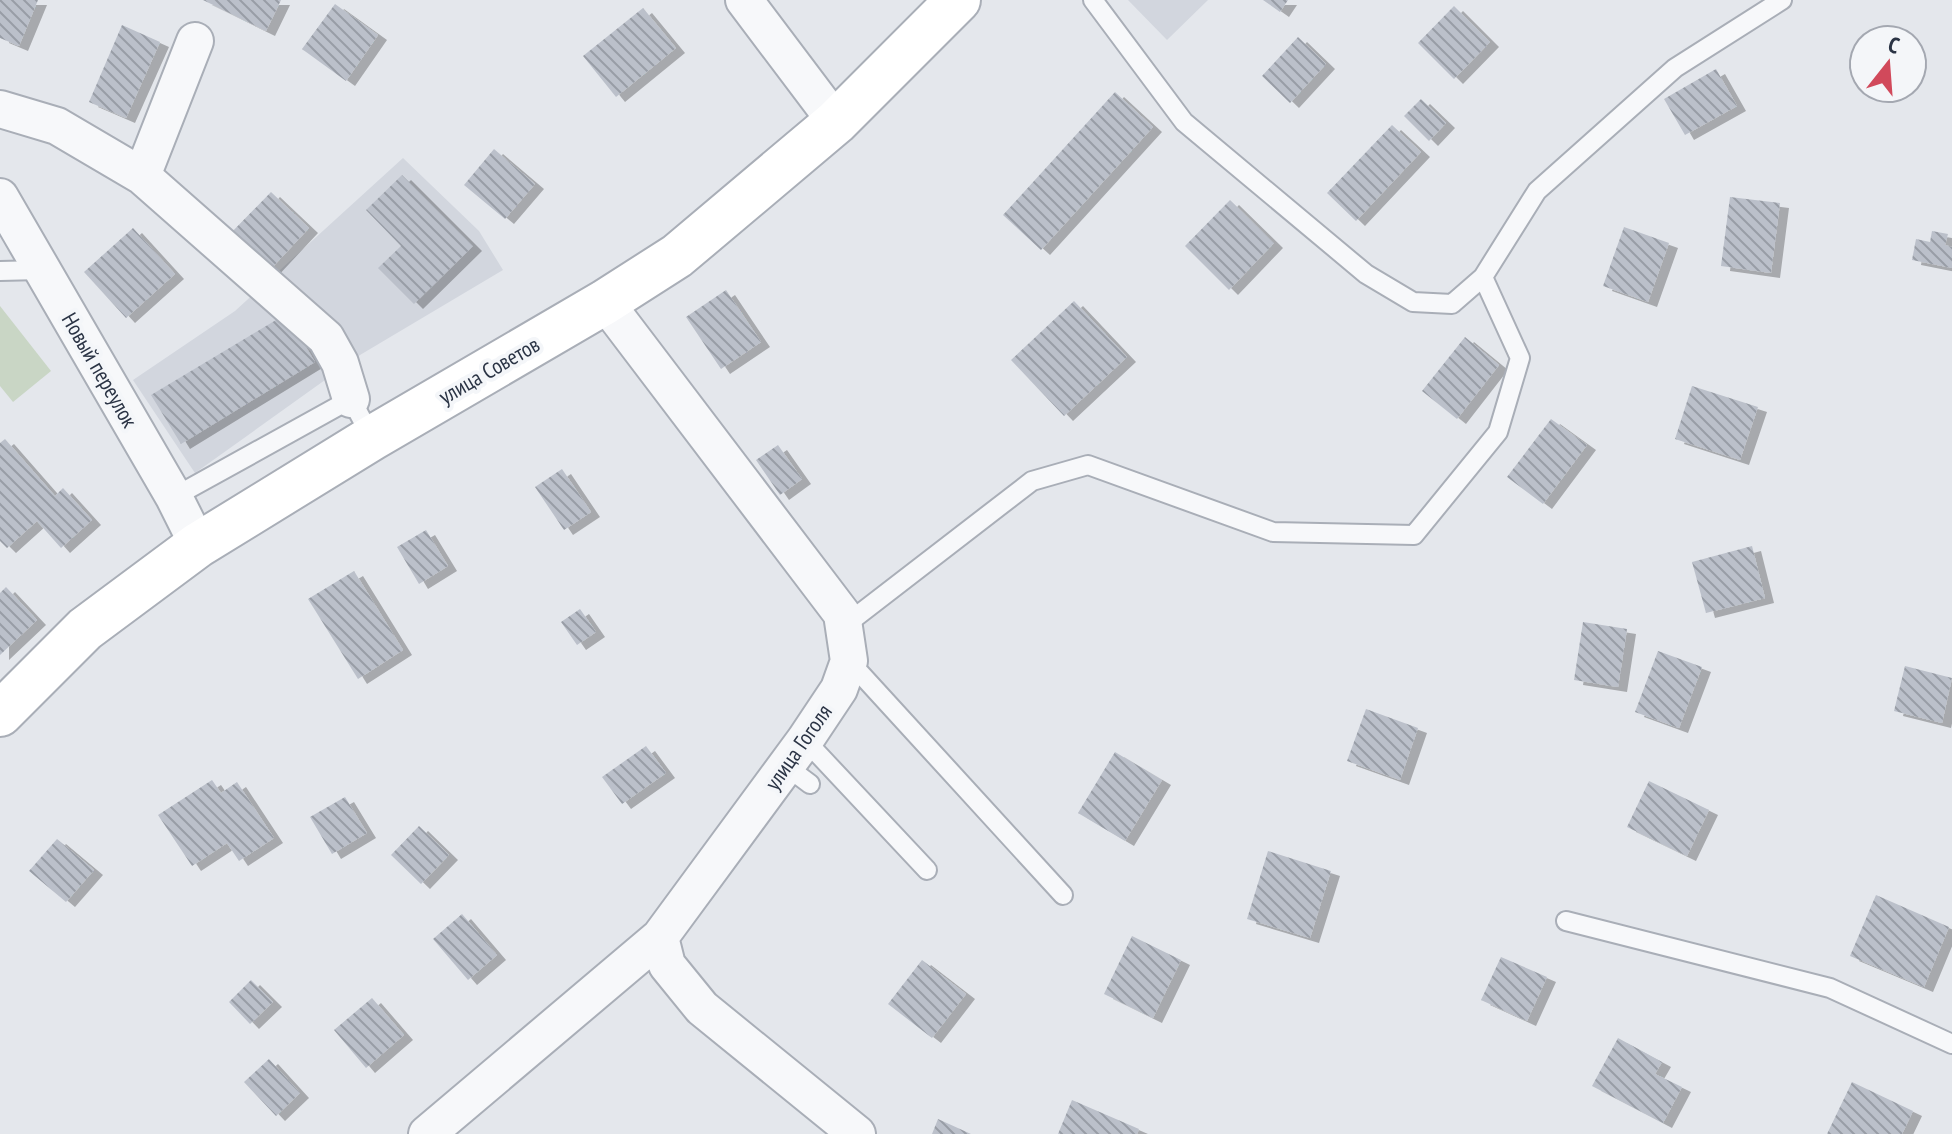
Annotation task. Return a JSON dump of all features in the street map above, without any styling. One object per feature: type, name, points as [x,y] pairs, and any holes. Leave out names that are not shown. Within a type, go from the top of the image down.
[{"type":"main road","name":"улица Советов","points":[[0,714],[85,629],[198,545],[677,256],[836,122],[958,0]]},
{"type":"street","points":[[744,0],[836,122]]},
{"type":"street","points":[[142,176],[195,41]]},
{"type":"street","points":[[0,109],[57,126],[142,176],[326,338],[340,363],[351,399]]},
{"type":"street","name":"Новый переулок","points":[[0,197],[174,497],[198,545]]},
{"type":"street","points":[[605,302],[842,614],[847,643]]},
{"type":"street","name":"улица Гоголя","points":[[427,1134],[660,937],[800,763],[839,689],[847,643]]},
{"type":"street","points":[[660,937],[667,965],[702,1008],[857,1134]]},
{"type":"lane","points":[[1093,0],[1184,122],[1366,274],[1413,302],[1452,304],[1483,277],[1537,191],[1675,68],[1782,0]]},
{"type":"lane","points":[[0,271],[41,270]]},
{"type":"lane","points":[[1063,895],[847,643],[1032,481],[1088,465],[1273,532],[1414,535],[1498,432],[1520,358],[1483,277]]},
{"type":"lane","points":[[174,497],[351,399],[372,438]]},
{"type":"lane","points":[[800,763],[927,870]]},
{"type":"lane","points":[[1566,921],[1830,988],[1952,1044]]},
{"type":"shaded area","points":[[1128,0],[1208,0],[1167,40]]},
{"type":"shaded area","points":[[403,158],[479,231],[503,270],[360,355],[195,473],[133,380],[235,311]]},
{"type":"green space","points":[[0,306],[51,371],[13,402],[0,386]]},
{"type":"building","points":[[0,0],[38,0],[19,46],[0,38]]},
{"type":"building","points":[[203,0],[281,0],[266,31]]},
{"type":"building","points":[[1263,0],[1288,0],[1280,12]]},
{"type":"building","points":[[335,4],[378,35],[346,81],[302,49]]},
{"type":"building","points":[[1454,6],[1490,42],[1454,79],[1418,43]]},
{"type":"building","points":[[643,8],[676,48],[616,97],[583,56]]},
{"type":"building","points":[[122,25],[160,42],[126,118],[89,102]]},
{"type":"building","points":[[1298,37],[1326,64],[1290,103],[1262,76]]},
{"type":"building","points":[[1716,69],[1737,106],[1685,135],[1664,99]]},
{"type":"building","points":[[1115,92],[1153,127],[1041,250],[1003,215]]},
{"type":"building","points":[[1421,99],[1446,123],[1429,141],[1404,116]]},
{"type":"building","points":[[1392,125],[1421,152],[1356,221],[1327,193]]},
{"type":"building","points":[[494,149],[535,184],[505,219],[464,185]]},
{"type":"building","points":[[402,175],[473,246],[414,304],[378,268],[401,246],[366,210]]},
{"type":"building","points":[[271,192],[309,228],[267,273],[228,236]]},
{"type":"building","points":[[1730,197],[1780,203],[1771,273],[1721,266]]},
{"type":"building","points":[[1230,200],[1274,243],[1229,290],[1185,246]]},
{"type":"building","points":[[1624,227],[1669,243],[1648,302],[1603,286]]},
{"type":"building","points":[[133,228],[175,274],[126,318],[84,272]]},
{"type":"building","points":[[1932,231],[1948,234],[1945,245],[1952,247],[1952,268],[1912,260],[1916,239],[1930,242]]},
{"type":"building","points":[[726,290],[761,342],[721,369],[686,317]]},
{"type":"building","points":[[1074,301],[1127,357],[1064,416],[1011,360]]},
{"type":"building","points":[[286,314],[315,362],[181,444],[151,395]]},
{"type":"building","points":[[1465,337],[1499,365],[1457,419],[1422,391]]},
{"type":"building","points":[[1692,386],[1758,407],[1740,460],[1675,439]]},
{"type":"building","points":[[1551,419],[1587,445],[1543,504],[1507,477]]},
{"type":"building","points":[[5,439],[55,496],[63,488],[92,520],[61,548],[37,521],[7,548],[0,541],[0,443]]},
{"type":"building","points":[[778,445],[802,479],[780,495],[756,460]]},
{"type":"building","points":[[562,469],[591,512],[564,530],[535,487]]},
{"type":"building","points":[[426,530],[448,566],[419,584],[397,547]]},
{"type":"building","points":[[1752,546],[1765,598],[1706,613],[1692,562]]},
{"type":"building","points":[[354,571],[403,650],[358,679],[308,599]]},
{"type":"building","points":[[6,587],[37,620],[0,655],[0,593]]},
{"type":"building","points":[[580,609],[596,632],[577,645],[561,622]]},
{"type":"building","points":[[1583,622],[1627,629],[1618,687],[1574,680]]},
{"type":"building","points":[[1658,651],[1702,667],[1679,728],[1635,712]]},
{"type":"building","points":[[1905,666],[1952,678],[1942,723],[1894,711]]},
{"type":"building","points":[[1366,709],[1418,728],[1400,780],[1347,761]]},
{"type":"building","points":[[646,746],[666,773],[622,804],[602,777]]},
{"type":"building","points":[[1115,752],[1162,780],[1125,841],[1078,813]]},
{"type":"building","points":[[212,780],[221,793],[237,782],[274,838],[239,861],[227,843],[192,866],[158,815]]},
{"type":"building","points":[[1649,781],[1709,810],[1687,856],[1627,827]]},
{"type":"building","points":[[345,797],[367,833],[332,854],[310,817]]},
{"type":"building","points":[[419,826],[449,855],[421,884],[391,855]]},
{"type":"building","points":[[57,839],[94,870],[66,902],[29,871]]},
{"type":"building","points":[[1268,851],[1331,871],[1310,938],[1247,919]]},
{"type":"building","points":[[1876,895],[1949,927],[1924,987],[1850,956]]},
{"type":"building","points":[[462,914],[497,955],[468,980],[433,939]]},
{"type":"building","points":[[1132,936],[1181,960],[1153,1018],[1104,994]]},
{"type":"building","points":[[1501,957],[1547,977],[1527,1021],[1481,1000]]},
{"type":"building","points":[[922,960],[966,994],[932,1038],[888,1004]]},
{"type":"building","points":[[251,980],[273,1002],[250,1024],[229,1002]]},
{"type":"building","points":[[372,998],[404,1035],[366,1068],[334,1030]]},
{"type":"building","points":[[1618,1038],[1662,1062],[1655,1074],[1682,1087],[1663,1123],[1592,1086]]},
{"type":"building","points":[[269,1059],[300,1093],[276,1116],[244,1082]]},
{"type":"building","points":[[1852,1082],[1913,1111],[1902,1134],[1827,1134]]},
{"type":"building","points":[[1072,1100],[1139,1129],[1137,1134],[1058,1134]]},
{"type":"building","points":[[938,1119],[971,1134],[932,1134]]}]
